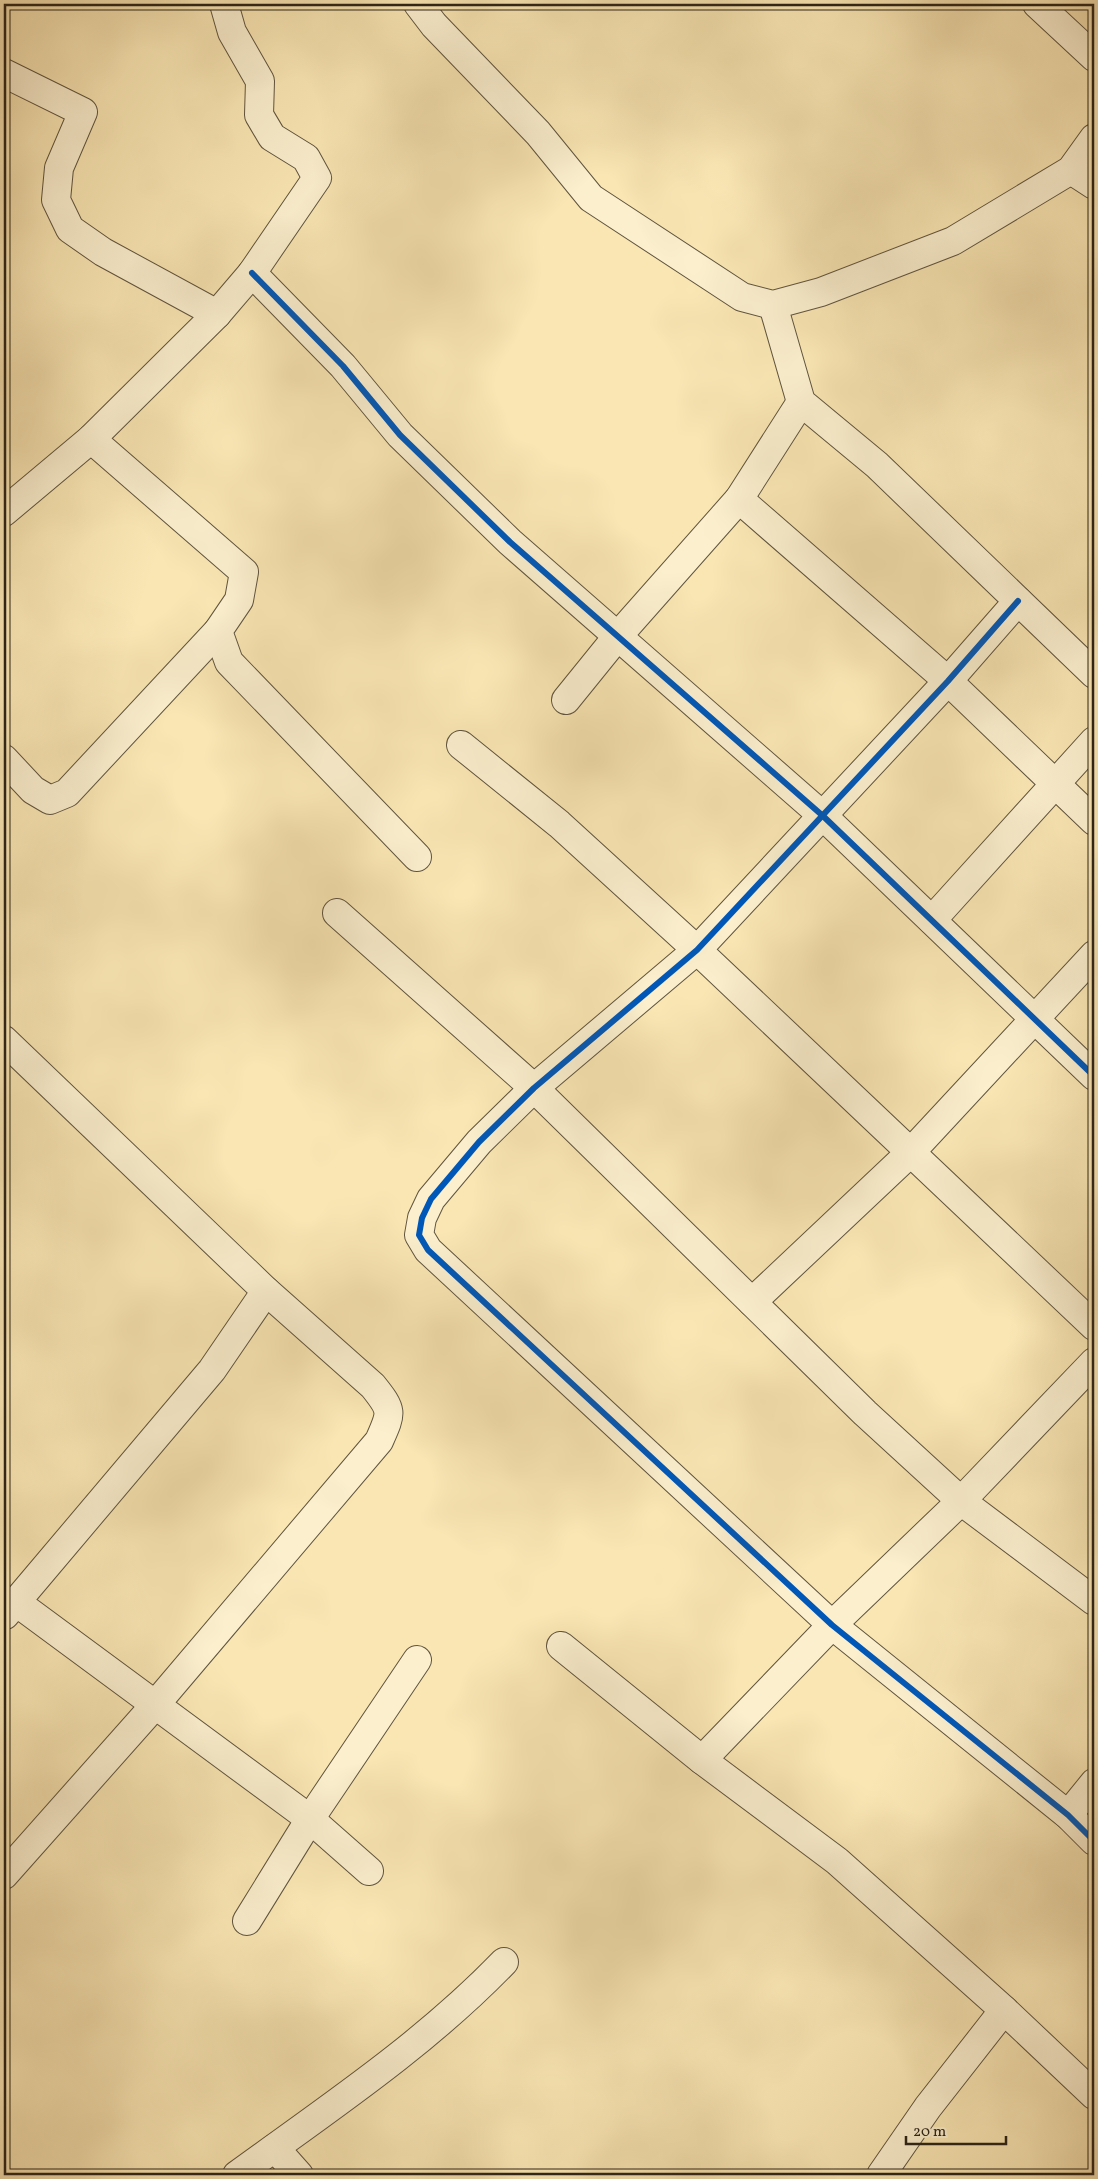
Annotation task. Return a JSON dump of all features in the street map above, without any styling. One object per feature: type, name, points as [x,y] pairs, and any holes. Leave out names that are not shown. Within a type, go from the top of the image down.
[{"type":"street","points":[[4,512],[91,439],[217,314],[252,273],[317,178],[306,158],[272,136],[259,115],[260,81],[232,32],[224,4]]},
{"type":"street","points":[[418,4],[434,25],[538,133],[591,198],[742,297],[773,305],[821,292],[953,241],[1071,170],[1094,138]]},
{"type":"street","points":[[1038,4],[1094,57]]},
{"type":"street","points":[[4,73],[83,112],[59,168],[56,200],[70,229],[103,252],[217,314]]},
{"type":"street","points":[[1071,170],[1094,185]]},
{"type":"street","points":[[252,273],[343,366],[400,435],[510,542],[823,816],[1094,1076]]},
{"type":"street","points":[[773,305],[801,402],[877,465],[1094,674]]},
{"type":"street","points":[[566,700],[617,636],[739,499],[801,402]]},
{"type":"street","points":[[4,759],[34,790],[50,800],[67,793],[218,631],[239,600],[244,572],[91,439]]},
{"type":"street","points":[[739,499],[948,681],[1094,821]]},
{"type":"street","points":[[1018,601],[948,681],[697,950],[534,1088],[479,1142],[431,1199],[422,1218],[419,1235],[428,1250],[832,1625],[1068,1815],[1094,1841]]},
{"type":"street","points":[[218,631],[229,662],[417,857]]},
{"type":"street","points":[[932,920],[1094,741]]},
{"type":"street","points":[[461,745],[559,824],[697,950],[1094,1326]]},
{"type":"street","points":[[337,913],[534,1088],[865,1413],[961,1501],[1094,1601]]},
{"type":"street","points":[[752,1302],[910,1153],[1094,955]]},
{"type":"street","points":[[4,1040],[266,1291],[373,1386],[387,1404],[389,1419],[379,1441],[155,1706],[4,1875]]},
{"type":"street","points":[[266,1291],[212,1370],[10,1609],[155,1706],[310,1819],[369,1871]]},
{"type":"street","points":[[702,1760],[832,1625],[961,1501],[1094,1362]]},
{"type":"street","points":[[561,1646],[702,1760],[837,1861],[1004,2010],[1094,2095]]},
{"type":"street","points":[[247,1921],[310,1819],[417,1660]]},
{"type":"street","points":[[1068,1815],[1094,1784]]},
{"type":"street","points":[[237,2175],[407,2048],[481,1986],[504,1962]]},
{"type":"street","points":[[882,2175],[928,2107],[1004,2010]]},
{"type":"street","points":[[275,2148],[299,2175]]},
{"type":"cycle path","points":[[252,273],[343,366],[400,435],[510,542],[823,816],[1094,1076]]},
{"type":"cycle path","points":[[1018,601],[948,681],[697,950],[534,1088],[479,1142],[431,1199],[422,1218],[419,1235],[428,1250],[832,1625],[1068,1815],[1094,1841]]}]
